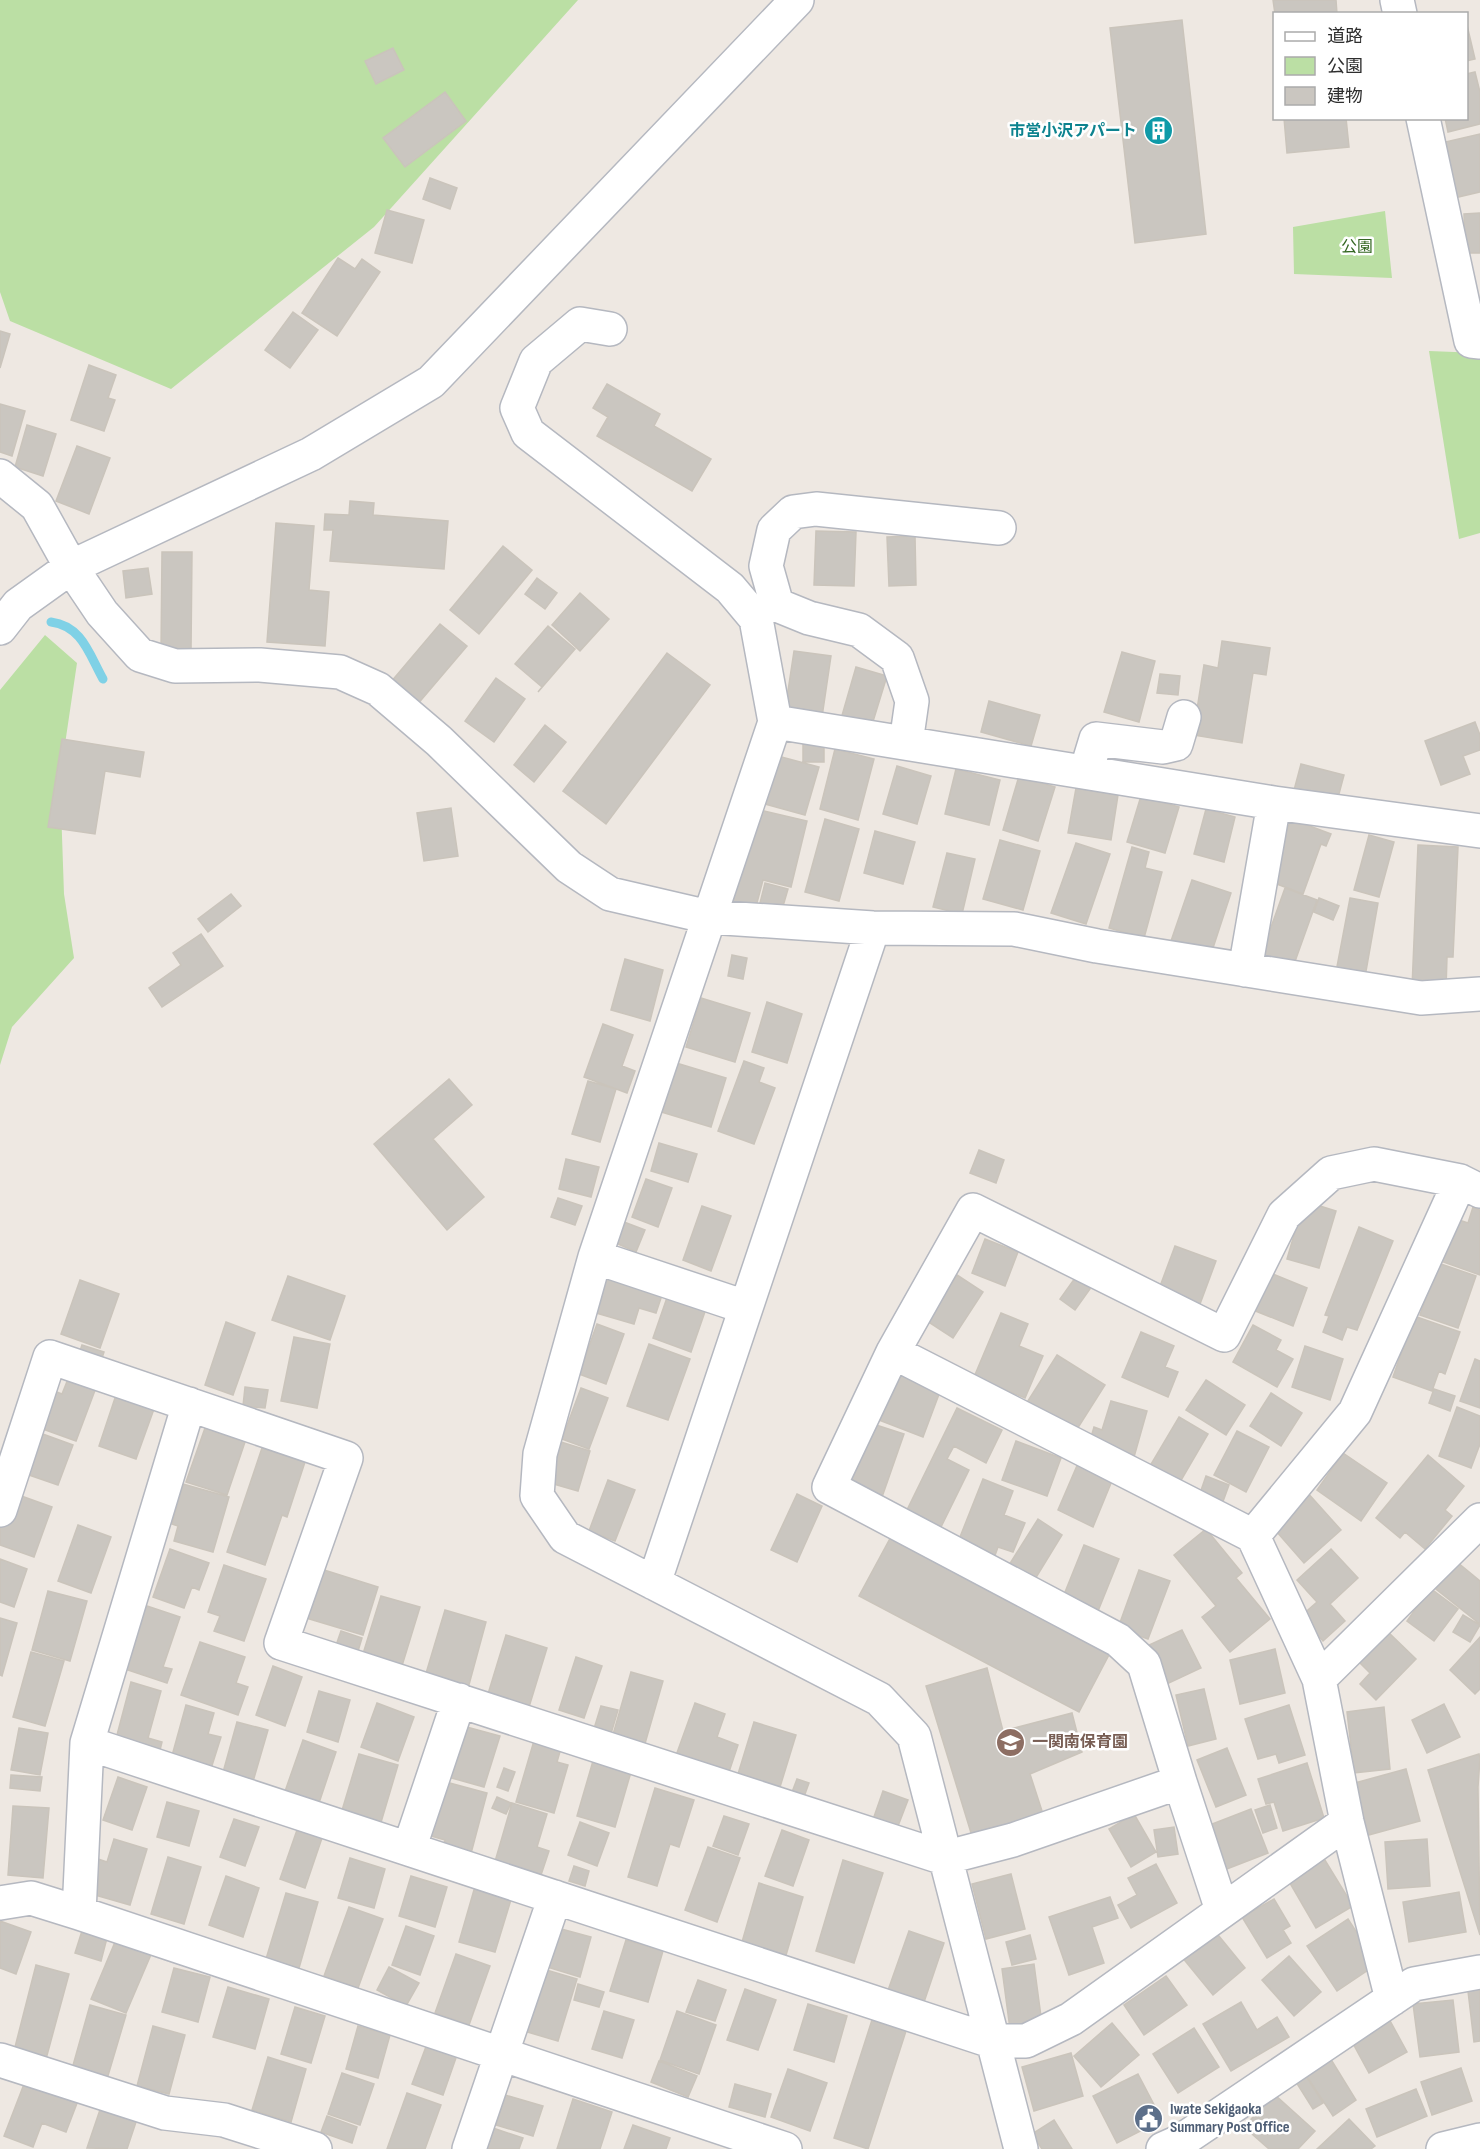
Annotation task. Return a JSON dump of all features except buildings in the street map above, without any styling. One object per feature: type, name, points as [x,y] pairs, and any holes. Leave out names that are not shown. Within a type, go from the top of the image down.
[{"type":"street","points":[[0,628],[18,605],[71,567],[311,454],[431,382],[796,0]]},
{"type":"street","points":[[1423,120],[1471,341],[1480,342]]},
{"type":"street","points":[[610,329],[580,324],[536,361],[517,408],[528,433],[730,588],[756,619],[776,722],[595,1257],[540,1454],[537,1496],[565,1537],[879,1699],[914,1737],[1020,2149]]},
{"type":"street","points":[[0,476],[37,506],[71,567],[102,613],[140,655],[175,666],[260,665],[340,672],[378,689],[439,741],[569,867],[610,894],[709,917],[873,928],[1014,929],[1097,946],[1421,998],[1480,994]]},
{"type":"street","points":[[906,743],[912,701],[897,658],[859,630],[808,618],[777,605],[766,566],[774,530],[793,512],[816,509],[999,528]]},
{"type":"street","points":[[1086,772],[1096,739],[1163,747],[1176,744],[1184,717]]},
{"type":"street","points":[[776,722],[1274,803],[1480,831]]},
{"type":"street","points":[[1245,970],[1274,803]]},
{"type":"street","points":[[654,1583],[873,928]]},
{"type":"street","points":[[1222,1910],[1144,1664],[1118,1640],[829,1487],[893,1352],[973,1210],[1224,1335],[1284,1215],[1331,1173],[1374,1164],[1470,1186],[1355,1412],[1253,1536]]},
{"type":"street","points":[[595,1257],[745,1307]]},
{"type":"street","points":[[893,1352],[1253,1536],[1319,1679],[1347,1822],[1392,1999]]},
{"type":"street","points":[[0,1510],[50,1357],[346,1458],[281,1643],[944,1857],[1012,1840],[1180,1782]]},
{"type":"street","points":[[79,1913],[87,1743],[189,1404]]},
{"type":"street","points":[[1319,1679],[1480,1520]]},
{"type":"street","points":[[409,1849],[459,1700]]},
{"type":"street","points":[[87,1743],[992,2041],[1026,2041],[1071,2019],[1347,1822]]},
{"type":"street","points":[[0,1903],[31,1898],[79,1913],[785,2149]]},
{"type":"street","points":[[470,2149],[555,1898]]},
{"type":"street","points":[[1176,2146],[1414,1984],[1480,1972]]},
{"type":"street","points":[[0,2060],[165,2113],[224,2120],[315,2149]]},
{"type":"street","points":[[1443,2149],[1480,2140]]},
{"type":"green space","points":[[0,0],[578,0],[374,227],[171,389],[10,321],[0,292]]},
{"type":"green space","name":"公園","points":[[1385,211],[1392,278],[1294,274],[1293,227]]},
{"type":"green space","points":[[1429,351],[1480,353],[1480,533],[1459,539]]},
{"type":"green space","points":[[45,635],[77,663],[60,778],[64,894],[74,958],[12,1027],[0,1065],[0,690]]},
{"type":"waterway","points":[[51,622],[62,625],[77,635],[89,651],[103,679]]},
{"type":"place","name":"市営小沢アパート","points":[[1158,131]]},
{"type":"place","name":"一関南保育園","points":[[1011,1742]]},
{"type":"place","name":"Iwate Sekigaoka Summary Post Office","points":[[1149,2118]]}]
